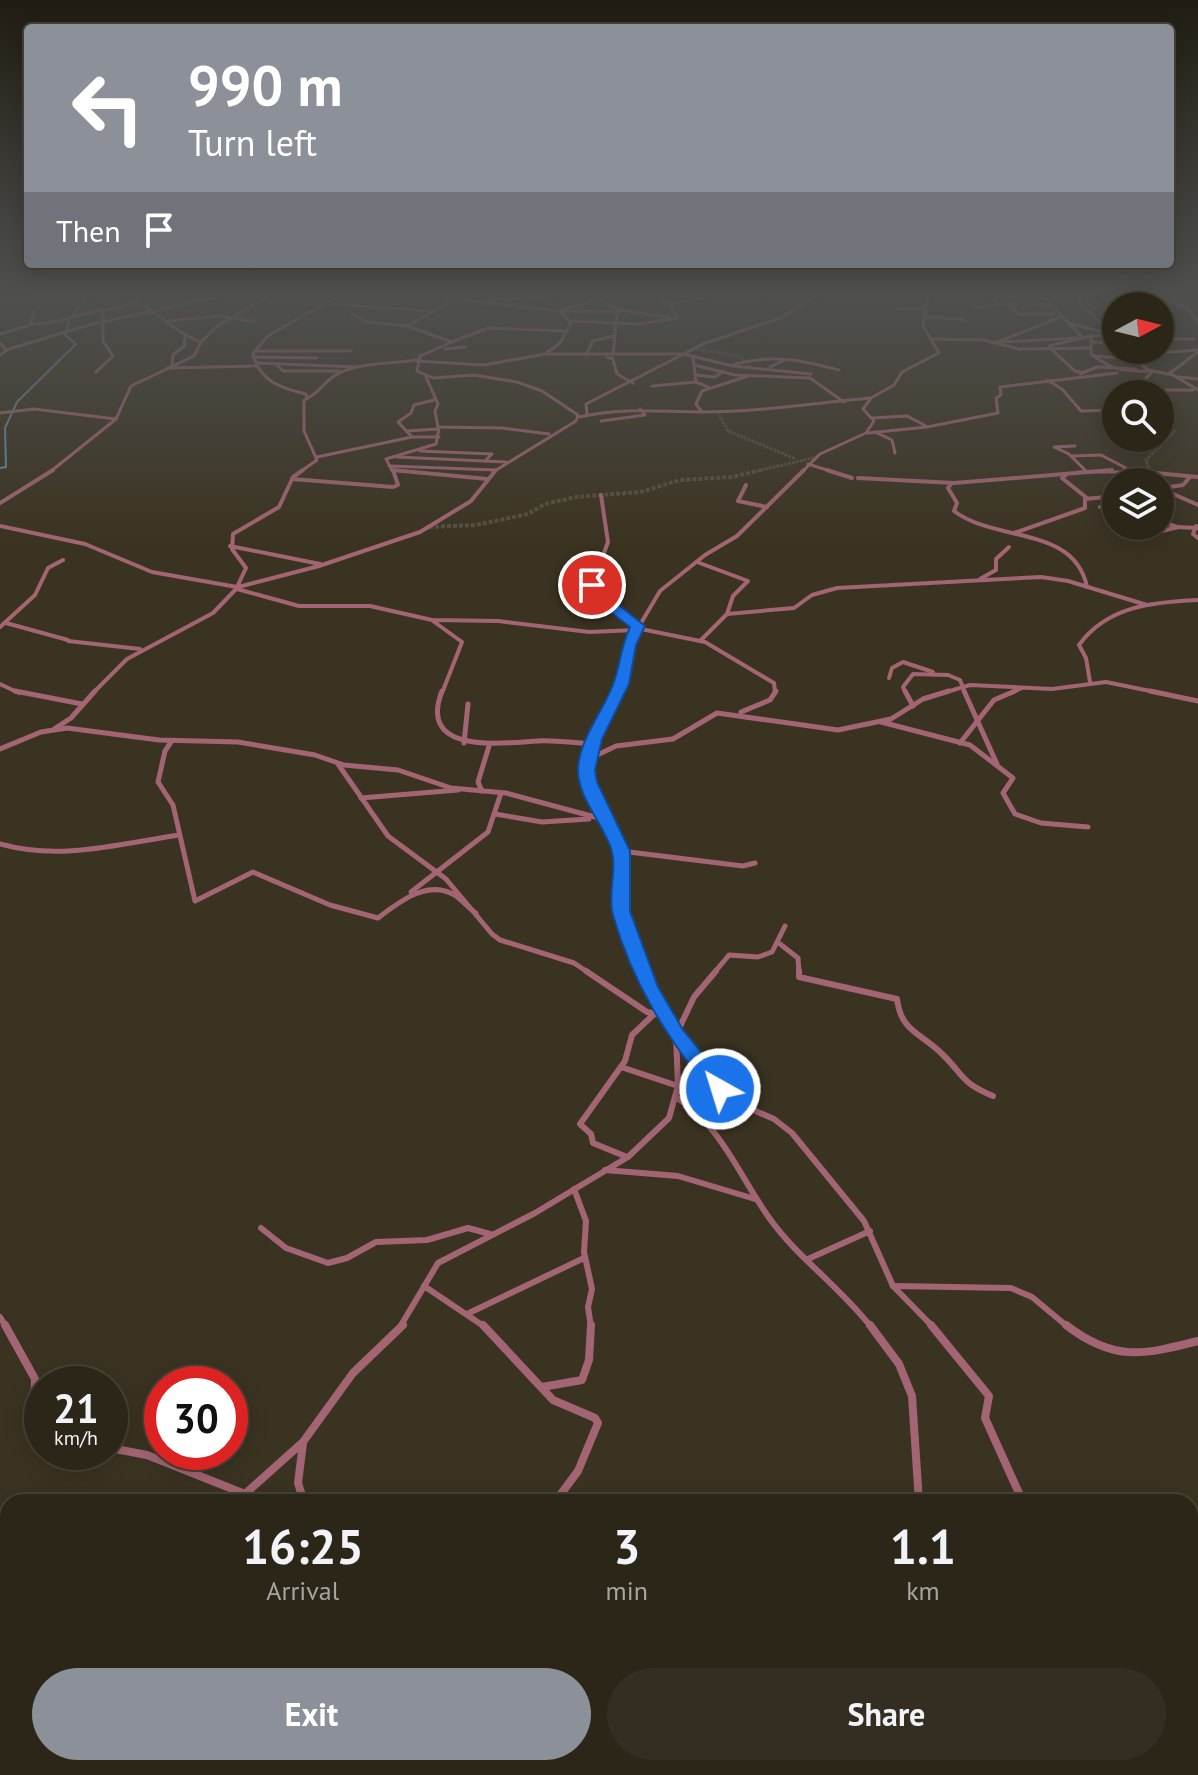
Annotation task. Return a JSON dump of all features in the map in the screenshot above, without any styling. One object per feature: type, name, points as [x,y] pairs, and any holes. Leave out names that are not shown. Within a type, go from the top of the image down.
[{"type":"street","points":[[0,503],[49,473],[116,419],[128,389],[146,379]]},
{"type":"street","points":[[267,379],[273,386],[306,394],[307,399]]},
{"type":"street","points":[[317,457],[304,431],[303,403],[320,393],[331,379]]},
{"type":"street","points":[[292,479],[398,485],[385,459],[436,444],[439,437],[435,426],[438,404],[426,379]]},
{"type":"street","points":[[500,379],[550,396],[561,410],[579,417]]},
{"type":"street","points":[[626,379],[633,383]]},
{"type":"street","points":[[587,414],[586,404],[592,399],[640,379]]},
{"type":"street","points":[[703,412],[697,402],[700,393],[737,379]]},
{"type":"street","points":[[811,379],[844,403]]},
{"type":"street","points":[[237,588],[325,564],[429,527],[471,501],[496,470],[507,462],[549,434],[587,414],[639,409],[703,412],[844,403],[871,398],[892,386],[897,379]]},
{"type":"street","points":[[1019,1494],[985,1418],[987,1393],[893,1286],[870,1231],[788,1129],[728,1099],[676,1035],[648,987],[621,911],[621,851],[610,821],[588,782],[587,770],[593,744],[617,695],[628,645],[660,591],[696,562],[733,540],[808,464],[831,447],[866,433],[927,427],[998,413],[998,387],[1057,379]]},
{"type":"street","points":[[1192,379],[1198,379]]},
{"type":"street","points":[[1047,380],[1062,389],[1081,411],[1102,410]]},
{"type":"street","points":[[652,386],[696,382],[711,388]]},
{"type":"street","points":[[1174,390],[1196,390]]},
{"type":"street","points":[[866,433],[873,425],[872,418],[863,409],[871,398]]},
{"type":"street","points":[[424,448],[398,422],[411,413],[414,405],[434,400]]},
{"type":"street","points":[[0,413],[34,409],[116,419]]},
{"type":"street","points":[[601,421],[645,415],[639,409]]},
{"type":"street","points":[[607,411],[614,419]]},
{"type":"street","points":[[872,418],[907,416],[927,427]]},
{"type":"street","points":[[407,431],[502,428],[549,434]]},
{"type":"street","points":[[874,432],[892,440],[895,453]]},
{"type":"street","points":[[230,546],[235,530],[282,503],[292,479],[313,464],[317,457],[413,437],[439,437]]},
{"type":"street","points":[[1075,446],[1054,447],[1071,456],[1086,472]]},
{"type":"street","points":[[415,451],[492,454],[485,462]]},
{"type":"street","points":[[1071,456],[1101,455],[1129,468]]},
{"type":"street","points":[[392,457],[507,462]]},
{"type":"street","points":[[808,464],[852,478]]},
{"type":"street","points":[[388,466],[496,470]]},
{"type":"street","points":[[858,478],[895,483],[951,484],[1102,472]]},
{"type":"street","points":[[394,473],[488,479]]},
{"type":"street","points":[[1070,473],[1061,478],[1088,498]]},
{"type":"street","points":[[1174,476],[1195,478]]},
{"type":"street","points":[[1174,487],[1195,478]]},
{"type":"street","points":[[951,484],[948,488],[957,503],[956,514],[1007,534],[1034,538],[1066,553],[1082,567],[1088,588]]},
{"type":"street","points":[[746,485],[738,501],[768,507]]},
{"type":"street","points":[[601,495],[610,538],[603,568],[592,586],[599,596],[636,628]]},
{"type":"street","points":[[1174,495],[1198,505]]},
{"type":"street","points":[[1007,534],[1032,529],[1056,516],[1085,508],[1084,499],[1102,497]]},
{"type":"street","points":[[1174,525],[1179,527]]},
{"type":"street","points":[[0,526],[85,544],[152,572],[237,588],[299,606],[370,606],[432,620],[498,621],[589,632],[636,628],[700,641],[776,687],[770,700],[736,714]]},
{"type":"street","points":[[1174,528],[1197,527],[1193,534],[1198,538]]},
{"type":"street","points":[[230,546],[325,564]]},
{"type":"street","points":[[0,749],[54,729],[70,719],[107,676],[141,649],[205,619],[229,601],[246,568],[230,546]]},
{"type":"street","points":[[979,580],[996,570],[996,559],[1009,547]]},
{"type":"street","points":[[0,627],[35,595],[48,568],[63,560]]},
{"type":"street","points":[[696,562],[747,579],[733,596],[727,614],[700,641]]},
{"type":"street","points":[[727,614],[794,608],[812,595],[834,588],[1060,578],[1147,605]]},
{"type":"street","points":[[1090,682],[1086,658],[1079,646],[1103,618],[1147,605],[1198,600]]},
{"type":"street","points":[[432,620],[462,642],[436,707],[440,721],[464,743],[489,746],[539,741],[593,744]]},
{"type":"street","points":[[5,623],[68,641],[141,649]]},
{"type":"street","points":[[889,678],[892,668],[904,661],[937,674]]},
{"type":"street","points":[[913,706],[903,689],[908,678],[914,674],[954,676],[965,686],[972,715],[997,765]]},
{"type":"street","points":[[592,757],[616,746],[673,739],[717,713],[828,730],[880,722],[940,692],[965,686],[1057,689],[1090,682],[1110,682],[1198,701]]},
{"type":"street","points":[[0,684],[21,694],[82,704]]},
{"type":"street","points":[[960,743],[994,700],[1023,688]]},
{"type":"street","points":[[464,743],[468,704]]},
{"type":"street","points":[[880,722],[974,747],[1013,778],[1003,793],[1015,814],[1041,823],[1088,827]]},
{"type":"street","points":[[54,729],[75,728],[172,741],[238,742],[315,755],[337,763],[398,770],[461,789],[501,793],[610,821]]},
{"type":"street","points":[[172,741],[165,751],[158,782],[171,800],[195,901],[253,872],[340,911],[378,918],[488,832],[501,793]]},
{"type":"street","points":[[483,791],[478,785],[489,746]]},
{"type":"street","points":[[337,763],[388,836],[437,872],[500,940],[559,956],[653,1015],[665,1016]]},
{"type":"street","points":[[362,801],[461,789]]},
{"type":"street","points":[[495,814],[542,822],[594,819]]},
{"type":"street","points":[[0,844],[24,850],[69,850],[179,835]]},
{"type":"street","points":[[621,851],[743,866],[755,863]]},
{"type":"street","points":[[406,896],[422,892],[450,894],[476,913]]},
{"type":"street","points":[[128,1451],[147,1455],[245,1494],[303,1442],[353,1373],[404,1324],[438,1263],[628,1157],[669,1118],[677,1098],[676,1035],[694,997],[729,955],[760,959],[774,952],[780,944],[785,926]]},
{"type":"street","points":[[780,944],[798,958],[799,977],[869,990],[897,999],[899,1014],[918,1038],[939,1051],[966,1085],[993,1096]]},
{"type":"street","points":[[628,1157],[595,1144],[591,1134],[580,1124],[621,1067],[630,1050],[632,1035],[653,1015]]},
{"type":"street","points":[[621,1067],[678,1086]]},
{"type":"street","points":[[677,1098],[699,1112],[723,1141],[771,1221],[851,1301],[906,1376],[914,1410],[919,1494]]},
{"type":"street","points":[[605,1170],[678,1176],[756,1200]]},
{"type":"street","points":[[542,1387],[569,1385],[585,1377],[591,1328],[588,1307],[592,1295],[584,1258],[586,1221],[574,1189]]},
{"type":"street","points":[[261,1228],[286,1248],[328,1263],[347,1258],[376,1242],[427,1240],[468,1228],[490,1234]]},
{"type":"street","points":[[808,1259],[870,1231]]},
{"type":"street","points":[[467,1314],[584,1258]]},
{"type":"street","points":[[424,1286],[467,1314],[504,1344],[553,1400],[595,1418],[599,1427],[578,1471],[561,1494]]},
{"type":"street","points":[[893,1286],[1020,1290],[1068,1328],[1097,1346],[1120,1354],[1138,1356],[1198,1341]]},
{"type":"street","points":[[0,1317],[28,1366]]},
{"type":"street","points":[[301,1494],[298,1483],[303,1442]]},
{"type":"waterway","points":[[0,468],[6,467],[5,428],[17,402],[41,379]]},
{"type":"tunnel","points":[[717,411],[728,431],[796,459]]},
{"type":"tunnel","points":[[1149,468],[1146,460],[1154,452]]},
{"type":"tunnel","points":[[753,472],[817,457]]},
{"type":"tunnel","points":[[429,527],[476,525],[528,514],[545,504],[576,497],[640,492],[680,480],[732,477],[761,470]]},
{"type":"route","points":[[592,585],[595,593],[637,626],[628,645],[621,684],[594,739],[587,770],[588,782],[610,821],[621,851],[621,911],[648,987],[676,1035],[720,1089]]}]
